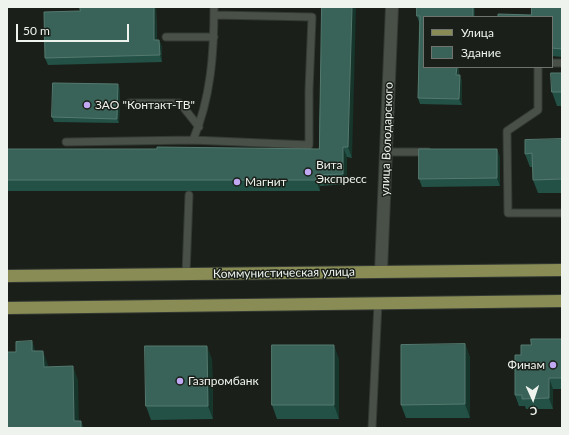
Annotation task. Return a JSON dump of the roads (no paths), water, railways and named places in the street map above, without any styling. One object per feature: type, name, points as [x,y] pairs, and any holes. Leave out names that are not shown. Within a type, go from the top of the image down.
[{"type":"main road","name":"Коммунистическая улица","points":[[7,276],[562,270]]},
{"type":"main road","points":[[7,308],[562,301]]},
{"type":"street","name":"улица Володарского","points":[[381,271],[392,7]]},
{"type":"lane","points":[[193,140],[199,127],[210,87],[214,37],[214,7]]},
{"type":"lane","points":[[66,142],[193,140],[309,145],[309,90],[312,17],[214,15]]},
{"type":"lane","points":[[166,37],[214,37]]},
{"type":"lane","points":[[538,68],[538,110],[507,131],[508,213],[562,213]]},
{"type":"lane","points":[[129,102],[180,103],[199,127]]},
{"type":"lane","points":[[387,152],[433,152]]},
{"type":"lane","points":[[186,274],[189,196]]},
{"type":"lane","points":[[372,428],[378,303]]},
{"type":"place","name":"ЗАО \"Контакт-ТВ\"","points":[[87,105]]},
{"type":"place","name":"Вита Экспресс","points":[[308,172]]},
{"type":"place","name":"Магнит","points":[[237,182]]},
{"type":"place","name":"Финам","points":[[553,365]]},
{"type":"place","name":"Газпромбанк","points":[[180,381]]}]
